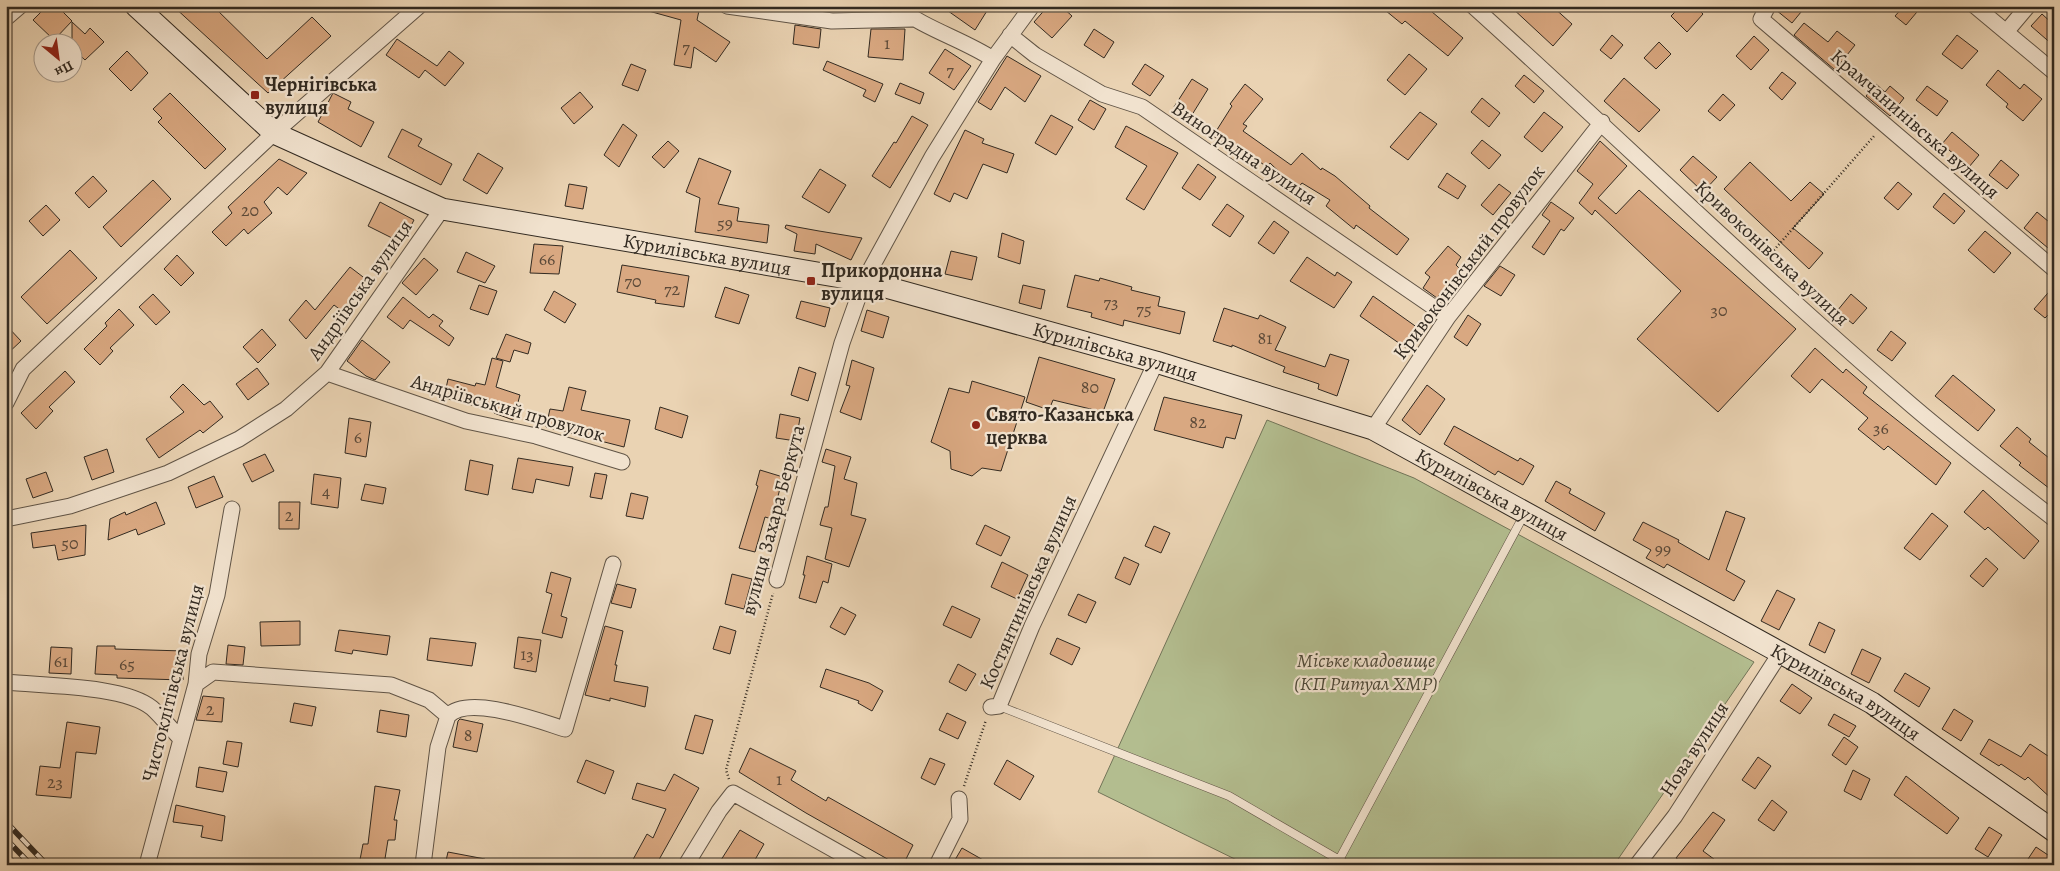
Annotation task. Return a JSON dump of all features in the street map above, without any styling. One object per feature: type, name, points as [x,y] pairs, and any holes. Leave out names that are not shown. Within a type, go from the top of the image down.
[{"type":"main road","name":"Курилівська вулиця","points":[[136,6],[274,133],[442,208],[864,281],[1156,362],[1373,428],[1872,703],[2054,831]]},
{"type":"street","points":[[6,18],[20,6]]},
{"type":"street","points":[[6,402],[23,369],[274,133],[419,6]]},
{"type":"street","points":[[727,6],[832,21],[913,19]]},
{"type":"street","points":[[896,6],[913,19],[969,44],[993,59]]},
{"type":"street","points":[[864,281],[932,157],[993,59],[1032,6]]},
{"type":"street","name":"Кривоконівська вулиця","points":[[1472,6],[1602,122],[1758,270],[1903,398],[2054,519]]},
{"type":"street","name":"Крамчанинівська вулиця","points":[[1768,6],[1761,19],[2054,269]]},
{"type":"street","points":[[1975,6],[2054,72]]},
{"type":"street","points":[[2006,32],[2028,6]]},
{"type":"street","name":"Виноградна вулиця","points":[[1010,35],[1036,55],[1102,94],[1142,107],[1448,317]]},
{"type":"street","name":"Кривоконівський провулок","points":[[1373,428],[1448,317],[1602,122]]},
{"type":"street","name":"Андріївська вулиця","points":[[6,519],[70,506],[168,473],[239,439],[286,409],[327,373],[442,208]]},
{"type":"street","name":"вулиця Захара Беркута","points":[[777,580],[842,343],[864,281]]},
{"type":"street","name":"Костянтинівська вулиця","points":[[995,707],[1156,362]]},
{"type":"street","name":"Андріївський провулок","points":[[327,373],[466,421],[536,436],[622,462]]},
{"type":"street","name":"Чистоклітівська вулиця","points":[[148,865],[196,684],[200,654],[217,595],[232,509]]},
{"type":"street","points":[[423,865],[438,747],[448,716],[451,712],[468,706],[512,714],[565,729],[613,564]]},
{"type":"street","name":"Нова вулиця","points":[[1637,865],[1675,816],[1781,652]]},
{"type":"street","points":[[196,684],[213,672],[392,684],[429,700],[448,716]]},
{"type":"street","points":[[6,682],[78,688],[125,695],[151,708],[180,739]]},
{"type":"street","points":[[686,865],[719,811],[733,793],[861,865]]},
{"type":"street","points":[[937,865],[960,819],[959,798]]},
{"type":"lane","points":[[1339,860],[1526,511]]},
{"type":"lane","points":[[995,707],[1229,796],[1348,865]]},
{"type":"path","points":[[1758,270],[1770,252],[1886,125]]},
{"type":"path","name":"вулиця Захара Беркута","points":[[726,770],[777,580]]},
{"type":"path","name":"Костянтинівська вулиця","points":[[959,798],[995,707]]},
{"type":"green space","name":"Міське кладовище (КП Ритуал ХМР)","points":[[1267,420],[1414,478],[1754,662],[1614,865],[1247,865],[1098,792]]},
{"type":"building","points":[[47,6],[57,6],[72,21],[62,32],[46,32],[33,20]]},
{"type":"building","points":[[173,6],[213,6],[267,59],[312,17],[331,36],[268,93]]},
{"type":"building","points":[[645,6],[700,6],[697,20],[730,42],[716,62],[694,47],[691,68],[674,65],[681,20],[645,10]]},
{"type":"building","points":[[941,6],[990,6],[975,30]]},
{"type":"building","points":[[1048,6],[1061,6],[1072,16],[1052,38],[1034,22]]},
{"type":"building","points":[[1380,6],[1425,6],[1463,38],[1448,56],[1405,21],[1402,24]]},
{"type":"building","points":[[1510,6],[1552,6],[1572,24],[1553,46]]},
{"type":"building","points":[[1681,6],[1695,6],[1703,14],[1687,32],[1671,16]]},
{"type":"building","points":[[1777,6],[1806,6],[1792,23],[1776,10]]},
{"type":"building","points":[[1904,6],[1922,6],[1906,25],[1895,16]]},
{"type":"building","points":[[2042,14],[2054,25],[2054,46],[2031,26]]},
{"type":"building","points":[[72,22],[85,34],[90,28],[104,42],[85,60],[82,57],[82,32],[72,32]]},
{"type":"building","points":[[1804,23],[1828,42],[1837,31],[1855,45],[1835,70],[1794,35]]},
{"type":"building","points":[[795,25],[821,29],[819,48],[793,44]]},
{"type":"building","points":[[871,29],[905,29],[903,60],[868,57]]},
{"type":"building","points":[[1094,29],[1114,42],[1104,58],[1084,45]]},
{"type":"building","points":[[1612,35],[1623,45],[1611,59],[1600,50]]},
{"type":"building","points":[[1957,35],[1978,51],[1962,69],[1942,54]]},
{"type":"building","points":[[1754,36],[1769,50],[1751,70],[1736,56]]},
{"type":"building","points":[[397,39],[437,66],[449,51],[464,63],[445,86],[425,70],[419,78],[386,55]]},
{"type":"building","points":[[1659,42],[1671,54],[1656,69],[1644,58]]},
{"type":"building","points":[[945,49],[971,66],[954,90],[929,73]]},
{"type":"building","points":[[127,51],[148,73],[131,91],[109,69]]},
{"type":"building","points":[[1409,54],[1427,69],[1405,95],[1387,80]]},
{"type":"building","points":[[1007,56],[1041,76],[1025,102],[1005,87],[991,110],[978,102]]},
{"type":"building","points":[[827,61],[883,84],[875,102],[863,96],[866,90],[823,70]]},
{"type":"building","points":[[631,64],[646,70],[638,91],[622,85]]},
{"type":"building","points":[[1145,64],[1164,76],[1150,96],[1132,84]]},
{"type":"building","points":[[1998,70],[2020,89],[2024,84],[2042,99],[2023,121],[2006,107],[2008,104],[1986,85]]},
{"type":"building","points":[[1782,72],[1796,83],[1782,100],[1769,88]]},
{"type":"building","points":[[1524,75],[1544,91],[1534,103],[1515,86]]},
{"type":"building","points":[[1624,78],[1660,110],[1639,132],[1604,101]]},
{"type":"building","points":[[1192,79],[1208,89],[1190,118],[1174,107]]},
{"type":"building","points":[[900,83],[924,93],[920,104],[895,94]]},
{"type":"building","points":[[1245,84],[1263,99],[1243,124],[1247,126],[1243,131],[1291,165],[1302,153],[1321,170],[1322,168],[1335,176],[1370,206],[1369,208],[1409,239],[1397,255],[1356,225],[1354,229],[1326,206],[1330,200],[1302,183],[1297,189],[1270,163],[1267,167],[1235,144],[1232,148],[1213,136],[1232,106],[1230,104]]},
{"type":"building","points":[[1876,84],[1885,92],[1890,86],[1904,98],[1890,116],[1866,96]]},
{"type":"building","points":[[1927,86],[1948,101],[1937,116],[1916,100]]},
{"type":"building","points":[[580,92],[593,107],[574,124],[561,108]]},
{"type":"building","points":[[170,93],[226,149],[205,169],[158,122],[162,118],[153,109]]},
{"type":"building","points":[[333,93],[351,102],[348,109],[374,122],[361,147],[318,122]]},
{"type":"building","points":[[1723,94],[1735,105],[1720,121],[1708,111]]},
{"type":"building","points":[[1482,98],[1500,113],[1489,127],[1471,112]]},
{"type":"building","points":[[1090,100],[1106,109],[1094,130],[1078,120]]},
{"type":"building","points":[[1420,112],[1437,124],[1408,160],[1390,147]]},
{"type":"building","points":[[1544,112],[1563,127],[1542,152],[1524,137]]},
{"type":"building","points":[[1051,115],[1073,127],[1056,155],[1035,143]]},
{"type":"building","points":[[912,116],[928,125],[890,188],[872,176],[894,142],[896,143]]},
{"type":"building","points":[[623,124],[637,135],[619,167],[604,155]]},
{"type":"building","points":[[1126,126],[1178,153],[1144,210],[1126,199],[1147,166],[1115,147]]},
{"type":"building","points":[[402,129],[422,139],[418,146],[452,164],[441,185],[388,157]]},
{"type":"building","points":[[965,130],[984,139],[982,143],[1014,154],[1007,173],[983,164],[967,199],[954,193],[950,202],[934,194]]},
{"type":"building","points":[[1952,132],[1979,155],[1969,167],[1942,144]]},
{"type":"building","points":[[1482,140],[1501,155],[1489,169],[1471,153]]},
{"type":"building","points":[[668,141],[679,151],[664,168],[652,157]]},
{"type":"building","points":[[1600,141],[1627,166],[1598,198],[1616,214],[1639,190],[1796,329],[1718,412],[1637,339],[1681,291],[1595,210],[1592,215],[1579,203],[1593,184],[1577,171]]},
{"type":"building","points":[[478,153],[503,168],[487,194],[463,180]]},
{"type":"building","points":[[1693,156],[1717,177],[1703,192],[1680,170]]},
{"type":"building","points":[[699,158],[731,171],[718,204],[739,208],[737,221],[769,225],[767,243],[695,232],[700,198],[686,192]]},
{"type":"building","points":[[279,159],[307,173],[287,195],[278,187],[264,202],[272,213],[248,234],[244,229],[226,246],[212,232],[232,213],[228,207]]},
{"type":"building","points":[[2001,160],[2019,175],[2007,189],[1989,175]]},
{"type":"building","points":[[1750,162],[1791,201],[1810,182],[1824,194],[1793,228],[1823,253],[1809,269],[1724,189]]},
{"type":"building","points":[[1198,164],[1216,177],[1200,200],[1182,188]]},
{"type":"building","points":[[820,169],[846,185],[829,213],[802,197]]},
{"type":"building","points":[[1447,173],[1466,186],[1458,199],[1438,187]]},
{"type":"building","points":[[93,176],[107,191],[89,208],[75,193]]},
{"type":"building","points":[[153,180],[171,199],[121,247],[103,227]]},
{"type":"building","points":[[1898,182],[1912,194],[1898,210],[1884,198]]},
{"type":"building","points":[[569,184],[587,187],[583,209],[565,206]]},
{"type":"building","points":[[1499,184],[1511,193],[1493,215],[1481,205]]},
{"type":"building","points":[[1944,193],[1965,211],[1954,224],[1933,207]]},
{"type":"building","points":[[380,202],[414,220],[402,243],[368,226]]},
{"type":"building","points":[[1551,202],[1574,218],[1564,231],[1561,229],[1544,255],[1532,247],[1550,221],[1542,215]]},
{"type":"building","points":[[1227,204],[1244,216],[1230,237],[1212,225]]},
{"type":"building","points":[[46,205],[60,220],[43,236],[29,221]]},
{"type":"building","points":[[2037,212],[2054,226],[2054,253],[2024,228]]},
{"type":"building","points":[[1274,221],[1289,232],[1274,254],[1258,243]]},
{"type":"building","points":[[786,225],[862,238],[851,260],[816,244],[815,254],[794,251],[797,234],[785,228]]},
{"type":"building","points":[[1985,231],[2011,253],[1994,273],[1968,250]]},
{"type":"building","points":[[1002,233],[1024,241],[1020,264],[998,257]]},
{"type":"building","points":[[534,244],[563,246],[559,274],[530,273]]},
{"type":"building","points":[[1448,246],[1461,257],[1456,265],[1461,270],[1437,298],[1423,288],[1430,277],[1425,273]]},
{"type":"building","points":[[70,250],[97,278],[47,324],[21,297]]},
{"type":"building","points":[[951,251],[977,257],[972,280],[945,274]]},
{"type":"building","points":[[466,252],[495,266],[485,283],[457,272]]},
{"type":"building","points":[[177,255],[194,273],[181,286],[164,269]]},
{"type":"building","points":[[1307,257],[1335,276],[1337,272],[1352,282],[1334,308],[1290,281]]},
{"type":"building","points":[[424,258],[438,270],[416,295],[402,283]]},
{"type":"building","points":[[622,265],[689,276],[684,307],[655,303],[656,300],[617,292]]},
{"type":"building","points":[[1500,266],[1515,275],[1501,296],[1484,286]]},
{"type":"building","points":[[350,267],[367,280],[342,311],[334,305],[306,339],[289,320],[306,300],[315,310]]},
{"type":"building","points":[[1075,275],[1099,281],[1100,278],[1132,287],[1131,290],[1160,297],[1158,306],[1185,312],[1180,334],[1124,320],[1123,326],[1091,317],[1092,313],[1067,307]]},
{"type":"building","points":[[479,285],[497,291],[488,315],[470,309]]},
{"type":"building","points":[[1023,285],[1045,290],[1041,309],[1019,303]]},
{"type":"building","points":[[2054,286],[2054,309],[2045,318],[2034,309]]},
{"type":"building","points":[[725,287],[749,295],[739,324],[715,317]]},
{"type":"building","points":[[554,291],[576,304],[565,323],[544,310]]},
{"type":"building","points":[[153,294],[170,312],[156,325],[139,307]]},
{"type":"building","points":[[1851,294],[1867,308],[1853,324],[1837,311]]},
{"type":"building","points":[[1373,296],[1418,328],[1406,348],[1360,316]]},
{"type":"building","points":[[403,297],[429,318],[433,314],[443,321],[439,326],[454,338],[449,346],[410,320],[403,329],[387,317]]},
{"type":"building","points":[[801,301],[830,308],[825,327],[796,318]]},
{"type":"building","points":[[1224,308],[1258,319],[1260,315],[1286,327],[1275,350],[1325,367],[1330,354],[1349,360],[1337,396],[1318,389],[1319,384],[1283,372],[1285,367],[1232,345],[1232,347],[1213,341]]},
{"type":"building","points":[[119,309],[134,325],[110,348],[113,351],[100,365],[84,349],[107,326],[105,323]]},
{"type":"building","points":[[867,310],[889,317],[883,338],[861,331]]},
{"type":"building","points":[[1468,315],[1481,324],[1467,346],[1454,337]]},
{"type":"building","points":[[6,325],[21,341],[6,355]]},
{"type":"building","points":[[262,329],[276,345],[258,363],[243,347]]},
{"type":"building","points":[[1891,331],[1906,343],[1892,361],[1877,350]]},
{"type":"building","points":[[506,334],[531,343],[528,354],[514,350],[510,362],[496,358]]},
{"type":"building","points":[[362,340],[390,362],[375,380],[366,376],[347,361]]},
{"type":"building","points":[[1815,348],[1843,373],[1846,369],[1867,387],[1863,393],[1951,463],[1936,485],[1888,446],[1884,450],[1858,429],[1868,418],[1822,379],[1810,393],[1791,376]]},
{"type":"building","points":[[1039,357],[1115,379],[1103,412],[1053,400],[1049,410],[1026,402]]},
{"type":"building","points":[[492,358],[503,361],[496,387],[520,395],[513,420],[494,413],[495,411],[444,398],[448,379],[475,386],[476,383],[485,385]]},
{"type":"building","points":[[852,360],[874,368],[861,420],[840,412],[850,386],[846,385]]},
{"type":"building","points":[[799,367],[816,373],[808,401],[791,395]]},
{"type":"building","points":[[257,368],[269,384],[248,400],[236,384]]},
{"type":"building","points":[[65,371],[75,382],[49,407],[53,411],[36,429],[21,413]]},
{"type":"building","points":[[1953,375],[1995,410],[1978,431],[1935,396]]},
{"type":"building","name":"Свято-Казанська церква","points":[[972,381],[1025,397],[1001,471],[982,468],[972,476],[951,469],[950,451],[931,442],[949,388],[969,393]]},
{"type":"building","points":[[183,384],[204,405],[210,401],[223,417],[203,433],[200,430],[159,458],[146,439],[184,412],[170,397]]},
{"type":"building","points":[[1427,385],[1445,399],[1420,435],[1402,420]]},
{"type":"building","points":[[569,387],[586,391],[581,410],[630,420],[624,447],[546,427],[550,409],[563,411]]},
{"type":"building","points":[[1164,397],[1242,415],[1235,439],[1226,437],[1223,448],[1154,430]]},
{"type":"building","points":[[660,407],[688,416],[682,438],[655,429]]},
{"type":"building","points":[[780,414],[800,418],[796,441],[776,438]]},
{"type":"building","points":[[349,418],[371,422],[366,457],[345,453]]},
{"type":"building","points":[[1454,426],[1518,461],[1520,458],[1534,466],[1523,485],[1498,471],[1495,475],[1444,444]]},
{"type":"building","points":[[2017,427],[2031,439],[2029,442],[2054,462],[2054,492],[2019,465],[2021,463],[2000,446]]},
{"type":"building","points":[[107,449],[114,472],[92,480],[84,457]]},
{"type":"building","points":[[826,449],[851,457],[844,479],[857,483],[851,515],[866,519],[849,567],[825,559],[832,528],[820,525],[825,507],[828,507],[835,466],[822,462]]},
{"type":"building","points":[[265,454],[274,471],[252,482],[243,464]]},
{"type":"building","points":[[518,458],[573,467],[569,486],[536,479],[533,493],[512,489]]},
{"type":"building","points":[[470,460],[493,465],[488,495],[465,490]]},
{"type":"building","points":[[760,470],[783,477],[772,519],[765,517],[755,552],[739,548],[758,486],[756,485]]},
{"type":"building","points":[[46,472],[53,491],[33,498],[26,479]]},
{"type":"building","points":[[595,473],[607,475],[602,499],[590,497]]},
{"type":"building","points":[[314,474],[341,478],[338,508],[311,504]]},
{"type":"building","points":[[214,476],[223,497],[196,508],[188,487]]},
{"type":"building","points":[[1556,481],[1571,489],[1569,493],[1605,513],[1595,531],[1545,501]]},
{"type":"building","points":[[365,484],[386,488],[383,504],[361,500]]},
{"type":"building","points":[[1983,490],[2039,541],[2024,559],[1988,527],[1985,530],[1964,512]]},
{"type":"building","points":[[631,493],[648,497],[643,519],[626,516]]},
{"type":"building","points":[[156,502],[165,524],[138,535],[136,529],[108,540],[110,519],[125,512],[126,515]]},
{"type":"building","points":[[279,502],[300,502],[299,529],[279,529]]},
{"type":"building","points":[[1726,511],[1745,518],[1726,570],[1745,581],[1734,601],[1667,564],[1664,568],[1646,558],[1651,550],[1633,540],[1643,522],[1679,540],[1678,542],[1709,560]]},
{"type":"building","points":[[1932,513],[1948,526],[1920,560],[1904,548]]},
{"type":"building","points":[[86,525],[85,555],[58,560],[55,545],[33,548],[31,533]]},
{"type":"building","points":[[985,525],[1010,537],[1001,556],[976,544]]},
{"type":"building","points":[[1154,526],[1170,533],[1161,553],[1145,546]]},
{"type":"building","points":[[807,556],[832,564],[828,583],[823,581],[816,603],[799,598],[805,575],[803,575]]},
{"type":"building","points":[[1124,557],[1139,564],[1130,585],[1115,578]]},
{"type":"building","points":[[1986,558],[1998,569],[1983,587],[1970,576]]},
{"type":"building","points":[[1002,562],[1028,575],[1017,599],[991,587]]},
{"type":"building","points":[[551,572],[571,578],[561,616],[567,618],[562,638],[542,633],[552,594],[546,592]]},
{"type":"building","points":[[732,574],[752,579],[744,609],[725,604]]},
{"type":"building","points":[[617,584],[636,589],[631,608],[611,603]]},
{"type":"building","points":[[1777,590],[1795,599],[1779,630],[1761,621]]},
{"type":"building","points":[[1078,594],[1096,602],[1086,623],[1068,615]]},
{"type":"building","points":[[952,606],[980,619],[971,638],[943,625]]},
{"type":"building","points":[[841,607],[856,615],[845,635],[830,627]]},
{"type":"building","points":[[300,621],[300,645],[261,646],[260,622]]},
{"type":"building","points":[[1819,622],[1835,630],[1825,653],[1809,645]]},
{"type":"building","points":[[605,626],[623,631],[615,665],[617,665],[614,681],[648,687],[645,707],[610,698],[610,701],[585,695]]},
{"type":"building","points":[[720,626],[736,631],[730,654],[713,649]]},
{"type":"building","points":[[339,630],[390,636],[387,655],[353,650],[352,654],[335,651]]},
{"type":"building","points":[[518,637],[541,640],[536,672],[514,668]]},
{"type":"building","points":[[430,638],[476,643],[472,666],[427,660]]},
{"type":"building","points":[[1057,638],[1080,648],[1072,665],[1050,654]]},
{"type":"building","points":[[228,645],[245,647],[243,665],[226,664]]},
{"type":"building","points":[[97,646],[115,646],[115,649],[184,651],[183,680],[117,678],[117,675],[95,674]]},
{"type":"building","points":[[51,647],[72,648],[71,674],[49,673]]},
{"type":"building","points":[[1862,649],[1881,658],[1869,683],[1851,674]]},
{"type":"building","points":[[958,664],[976,674],[966,691],[949,682]]},
{"type":"building","points":[[826,669],[869,683],[883,691],[872,711],[858,703],[859,701],[820,687]]},
{"type":"building","points":[[1905,673],[1930,688],[1919,707],[1894,691]]},
{"type":"building","points":[[1792,684],[1812,698],[1800,714],[1780,701]]},
{"type":"building","points":[[203,696],[224,698],[222,722],[196,720]]},
{"type":"building","points":[[294,703],[316,707],[312,726],[290,722]]},
{"type":"building","points":[[1954,709],[1973,721],[1961,741],[1942,729]]},
{"type":"building","points":[[380,710],[409,715],[406,737],[377,732]]},
{"type":"building","points":[[947,713],[966,722],[958,739],[939,730]]},
{"type":"building","points":[[1834,714],[1856,726],[1849,737],[1828,725]]},
{"type":"building","points":[[695,715],[713,720],[703,754],[685,749]]},
{"type":"building","points":[[460,719],[483,724],[477,752],[453,747]]},
{"type":"building","points":[[67,722],[100,727],[96,754],[76,752],[71,798],[36,795],[40,766],[60,768]]},
{"type":"building","points":[[1844,737],[1858,747],[1846,765],[1832,755]]},
{"type":"building","points":[[1989,739],[2021,757],[2030,744],[2054,760],[2054,801],[2028,777],[2025,780],[2001,764],[1999,766],[1980,754]]},
{"type":"building","points":[[227,741],[242,743],[238,767],[223,764]]},
{"type":"building","points":[[750,748],[796,771],[791,780],[826,801],[828,797],[913,845],[903,865],[898,865],[806,813],[739,772]]},
{"type":"building","points":[[1758,757],[1771,766],[1755,789],[1742,780]]},
{"type":"building","points":[[930,758],[945,764],[935,785],[921,778]]},
{"type":"building","points":[[586,760],[614,771],[605,794],[577,782]]},
{"type":"building","points":[[1007,760],[1034,776],[1020,800],[994,784]]},
{"type":"building","points":[[199,767],[227,772],[223,792],[196,787]]},
{"type":"building","points":[[1853,770],[1870,779],[1861,800],[1844,791]]},
{"type":"building","points":[[674,774],[699,788],[656,865],[630,865],[647,834],[653,838],[666,809],[632,799],[637,783],[665,791]]},
{"type":"building","points":[[1906,776],[1959,818],[1947,834],[1894,795]]},
{"type":"building","points":[[375,786],[400,790],[394,820],[397,820],[395,840],[388,840],[384,865],[359,865],[363,844],[368,844]]},
{"type":"building","points":[[1772,800],[1787,812],[1774,831],[1758,820]]},
{"type":"building","points":[[176,805],[225,816],[222,841],[201,837],[203,826],[173,822]]},
{"type":"building","points":[[1713,812],[1725,820],[1703,851],[1722,865],[1686,865],[1676,858]]},
{"type":"building","points":[[1989,827],[2002,835],[1988,857],[1975,849]]},
{"type":"building","points":[[740,830],[764,844],[752,865],[729,865],[721,860]]},
{"type":"building","points":[[2036,847],[2054,859],[2054,865],[2037,865],[2028,859]]},
{"type":"building","points":[[962,848],[992,865],[952,865]]},
{"type":"building","points":[[448,852],[485,859],[484,865],[445,865]]},
{"type":"railway","points":[[6,822],[47,865]]},
{"type":"railway","points":[[6,839],[31,865]]},
{"type":"railway","points":[[6,855],[16,865]]},
{"type":"place","name":"Чернігівська вулиця","points":[[255,95]]},
{"type":"place","name":"Прикордонна вулиця","points":[[811,281]]},
{"type":"place","name":"Свято-Казанська церква","points":[[976,425]]}]
